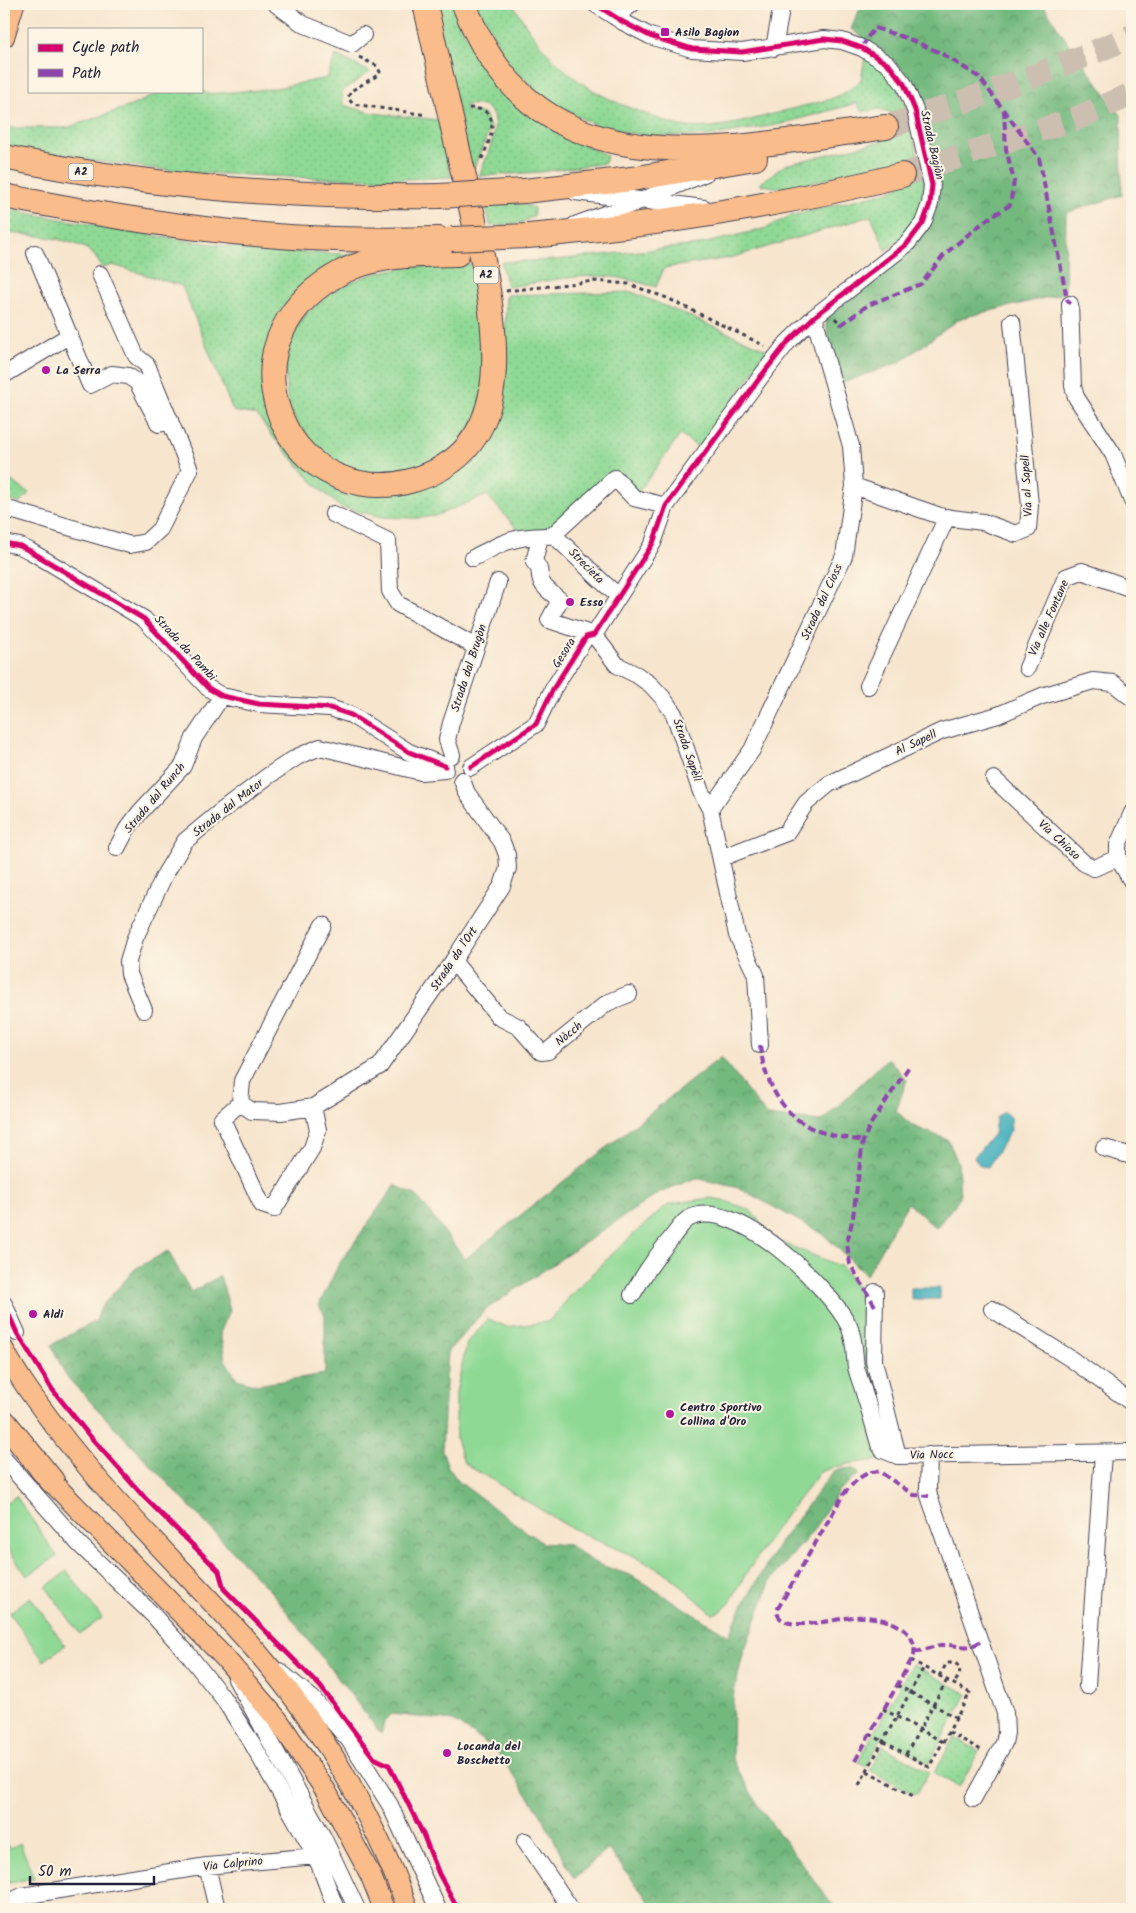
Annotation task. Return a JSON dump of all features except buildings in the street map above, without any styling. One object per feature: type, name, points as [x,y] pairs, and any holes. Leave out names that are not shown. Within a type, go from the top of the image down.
[{"type":"highway","name":"A2","points":[[425,4],[484,265],[491,306],[495,349],[495,372],[492,393],[486,414],[480,426],[463,450],[447,464],[428,476],[401,484],[369,485],[341,478],[305,454],[296,443],[281,418],[276,404],[272,375],[273,361],[283,329],[293,313],[316,288],[344,271],[384,259],[454,247],[531,240],[603,242],[690,218],[824,194],[902,175]]},
{"type":"highway","name":"A2","points":[[4,157],[67,170],[158,183],[283,194],[370,197],[439,196],[528,191],[632,179],[748,159],[889,126],[782,141],[691,150],[636,146],[593,136],[573,128],[535,106],[514,87],[489,57],[478,39],[464,4]]},
{"type":"highway","name":"A2","points":[[4,196],[153,222],[309,238],[454,247]]},
{"type":"highway","points":[[4,1422],[54,1483]]},
{"type":"main road","points":[[4,37],[14,4]]},
{"type":"main road","points":[[6,1357],[30,1394],[86,1465],[257,1653],[306,1715],[353,1789],[384,1850],[408,1909]]},
{"type":"main road","points":[[4,1434],[224,1657],[278,1720],[326,1791],[370,1874],[384,1909]]},
{"type":"street","points":[[276,4],[303,24],[357,39]]},
{"type":"street","name":"Strada Bagiòn","points":[[595,4],[615,18],[656,38],[692,49],[742,52],[824,39],[842,41],[862,48],[889,65],[904,84],[910,97],[932,186],[930,204],[917,233],[907,244],[799,331],[779,353],[666,506]]},
{"type":"street","points":[[615,18],[632,4]]},
{"type":"street","points":[[774,48],[782,4]]},
{"type":"street","points":[[531,240],[640,201],[719,168],[748,159]]},
{"type":"street","points":[[528,191],[582,193],[702,208],[754,207]]},
{"type":"street","points":[[35,253],[90,385],[112,374],[128,376],[137,382],[159,424],[170,419]]},
{"type":"street","points":[[4,512],[11,510],[130,545],[146,542],[160,529],[190,470],[147,365],[136,356],[100,274]]},
{"type":"street","points":[[1070,304],[1076,397],[1113,454],[1132,501]]},
{"type":"street","name":"Strada dal Cioss","points":[[710,809],[752,750],[844,556],[854,486],[852,446],[814,317]]},
{"type":"street","name":"Via al Sapell","points":[[854,486],[947,517],[983,522],[1016,534],[1028,528],[1030,505],[1012,322]]},
{"type":"street","points":[[4,376],[70,335]]},
{"type":"street","points":[[594,635],[549,620],[560,600],[544,586],[541,580],[540,569],[534,562],[547,536],[615,478],[634,498],[666,506]]},
{"type":"street","name":"Gesora","points":[[467,773],[536,724],[553,689],[586,636],[594,635],[653,543],[666,506]]},
{"type":"street","points":[[333,514],[388,541],[390,591],[398,604],[476,647]]},
{"type":"street","points":[[868,686],[947,517]]},
{"type":"street","points":[[473,558],[506,541],[524,537],[547,536]]},
{"type":"street","name":"Strecieta","points":[[547,536],[568,548],[596,578],[619,596]]},
{"type":"street","name":"Strada da Pambi","points":[[4,543],[20,546],[30,551],[144,619],[197,678],[208,688],[222,696],[258,704],[330,708],[351,715],[409,752],[447,764]]},
{"type":"street","name":"Via alle Fontane","points":[[1027,668],[1066,577],[1082,571],[1132,589]]},
{"type":"street","name":"Strada dal Brugòn","points":[[447,764],[447,740],[451,723],[498,582]]},
{"type":"street","name":"Strada Sapèll","points":[[594,635],[617,665],[637,675],[651,686],[674,714],[701,792],[710,809],[737,935],[756,974],[760,1046]]},
{"type":"street","name":"Al Sapell","points":[[722,858],[786,834],[806,803],[829,784],[942,731],[998,715],[1042,696],[1093,681],[1113,683],[1132,698]]},
{"type":"street","name":"Strada dal Runch","points":[[117,848],[127,829],[140,812],[183,766],[194,738],[222,696]]},
{"type":"street","name":"Strada dal Mator","points":[[144,1010],[129,974],[128,961],[135,938],[165,874],[186,841],[219,813],[297,757],[320,747],[420,772],[447,764]]},
{"type":"street","points":[[461,754],[465,755],[468,758],[467,773],[453,780],[449,778],[447,764],[461,754]]},
{"type":"street","name":"Strada da l'Ort","points":[[240,1103],[252,1111],[282,1112],[313,1107],[380,1066],[453,961],[502,886],[508,868],[507,855],[502,842],[467,794],[467,773]]},
{"type":"street","name":"Via Chioso","points":[[994,779],[1084,863],[1094,868],[1118,858]]},
{"type":"street","points":[[1132,815],[1118,845],[1118,858],[1132,882]]},
{"type":"street","points":[[313,1107],[318,1130],[312,1148],[274,1208],[262,1204],[222,1119],[240,1103],[242,1081],[323,925]]},
{"type":"street","name":"Nòcch","points":[[453,961],[499,1017],[519,1027],[541,1052],[548,1051],[607,1003],[629,994]]},
{"type":"street","points":[[1104,1148],[1132,1156]]},
{"type":"street","points":[[632,1295],[653,1260],[688,1219],[710,1216],[722,1217],[748,1228],[774,1245],[808,1272],[848,1324],[852,1334],[856,1369],[879,1444],[883,1450],[898,1456]]},
{"type":"street","name":"Via Nocc","points":[[875,1292],[874,1361],[898,1456],[1132,1452]]},
{"type":"street","points":[[4,1304],[17,1333]]},
{"type":"street","points":[[992,1309],[1071,1359],[1132,1403]]},
{"type":"street","points":[[1087,1686],[1103,1453]]},
{"type":"street","points":[[930,1456],[929,1496],[1005,1713],[1006,1733],[1004,1743],[973,1799]]},
{"type":"street","points":[[4,1459],[80,1544],[153,1615],[188,1654],[223,1698],[252,1743],[316,1856],[336,1909]]},
{"type":"street","points":[[257,1653],[313,1699],[349,1740],[390,1805],[438,1909]]},
{"type":"street","points":[[224,1657],[323,1837],[357,1909]]},
{"type":"street","points":[[525,1841],[571,1909]]},
{"type":"street","name":"Via Calprino","points":[[4,1903],[22,1896],[207,1866],[316,1856]]},
{"type":"street","points":[[207,1866],[217,1909]]},
{"type":"street","points":[[4,1894],[22,1896]]},
{"type":"path","points":[[357,39],[352,54],[378,66],[380,72],[351,91],[348,98],[350,102],[427,115]]},
{"type":"path","points":[[466,108],[485,111],[492,123],[490,138],[479,164]]},
{"type":"path","points":[[504,291],[595,281],[628,284],[667,298],[779,353]]},
{"type":"path","points":[[17,1333],[52,1389],[88,1434],[145,1498],[220,1571],[224,1589],[231,1596]]},
{"type":"path","points":[[252,1617],[306,1672]]},
{"type":"path","points":[[870,1734],[929,1767],[957,1718],[970,1693],[911,1660]]},
{"type":"path","points":[[939,1676],[947,1663],[955,1663],[960,1673],[954,1684]]},
{"type":"path","points":[[859,1785],[924,1667]]},
{"type":"path","points":[[906,1754],[947,1680]]},
{"type":"path","points":[[897,1685],[957,1718]]},
{"type":"path","points":[[884,1709],[943,1742]]},
{"type":"path","points":[[949,1732],[981,1750],[972,1766],[987,1774]]},
{"type":"path","points":[[374,1758],[389,1765],[402,1791]]},
{"type":"path","points":[[867,1771],[915,1797]]},
{"type":"green space","points":[[434,4],[453,4],[472,48],[490,74],[511,98],[543,122],[607,156],[605,163],[540,172],[479,176],[492,142],[494,119],[490,110],[480,105],[465,105],[467,112],[477,112],[485,115],[490,128],[472,172]]},
{"type":"green space","points":[[476,4],[513,4],[539,43],[552,58],[583,84],[621,104],[676,125],[687,127],[699,128],[736,123],[836,97],[861,80],[865,57],[873,61],[892,78],[906,106],[924,180],[923,199],[916,219],[899,241],[886,250],[871,216],[730,258],[664,268],[656,287],[623,279],[591,276],[507,287],[501,262],[554,260],[698,245],[767,228],[790,216],[891,191],[900,186],[895,166],[890,165],[790,187],[774,187],[759,184],[785,165],[881,141],[886,138],[895,122],[890,112],[879,109],[862,112],[857,103],[777,125],[707,136],[645,136],[600,127],[550,103],[511,67]]},
{"type":"green space","points":[[862,4],[1043,4],[1061,33],[1121,115],[1122,195],[1066,213],[1065,293],[961,318],[900,362],[834,386],[826,319],[832,312],[882,276],[912,248],[934,215],[939,195],[913,85],[893,61],[851,29]]},
{"type":"green space","points":[[336,55],[370,72],[342,91],[343,105],[372,113],[438,120],[451,177],[407,179],[313,178],[183,172],[32,153],[4,143],[4,128],[66,128],[131,106],[161,92],[202,92],[202,90],[207,94],[271,89],[327,78]]},
{"type":"green space","points":[[517,202],[534,208],[534,216],[521,223],[490,226],[486,203]]},
{"type":"green space","points":[[4,209],[150,235],[256,250],[366,255],[331,272],[265,382],[326,477],[438,480],[504,375],[506,295],[632,292],[768,350],[700,448],[680,435],[634,498],[615,479],[553,535],[524,537],[487,495],[435,516],[417,518],[382,517],[340,507],[316,485],[272,436],[257,415],[233,411],[182,286],[113,265],[102,268],[91,252],[73,243],[24,234],[4,233]]},
{"type":"green space","points":[[473,264],[485,325],[485,382],[476,415],[464,436],[445,456],[403,473],[381,475],[360,472],[349,469],[321,453],[300,429],[288,401],[286,370],[289,350],[295,332],[306,315],[330,294],[348,283],[368,276],[408,267]]},
{"type":"green space","points":[[4,476],[29,493],[20,503],[4,500]]},
{"type":"green space","points":[[721,1057],[767,1116],[822,1121],[888,1058],[907,1080],[896,1111],[913,1126],[948,1140],[958,1163],[960,1198],[936,1228],[908,1203],[866,1275],[823,1234],[739,1188],[696,1178],[660,1192],[485,1310],[448,1351],[442,1450],[448,1467],[459,1482],[542,1543],[569,1545],[593,1562],[632,1576],[729,1636],[740,1610],[780,1542],[832,1473],[848,1468],[858,1471],[858,1475],[839,1490],[812,1532],[771,1580],[743,1654],[733,1697],[732,1759],[759,1807],[836,1909],[655,1909],[608,1849],[574,1879],[541,1814],[494,1748],[453,1721],[392,1714],[384,1722],[381,1734],[273,1594],[66,1376],[51,1345],[96,1321],[101,1307],[135,1269],[168,1251],[191,1292],[220,1276],[230,1310],[220,1333],[225,1360],[237,1379],[257,1385],[325,1374],[325,1315],[319,1305],[339,1264],[395,1185],[417,1196],[465,1259]]},
{"type":"green space","name":"Centro Sportivo Collina d'Oro","points":[[710,1198],[723,1200],[750,1210],[773,1237],[783,1243],[842,1267],[872,1307],[891,1459],[846,1464],[820,1472],[776,1528],[729,1604],[723,1610],[713,1614],[670,1576],[636,1557],[566,1525],[464,1463],[456,1439],[456,1392],[467,1343],[488,1319],[507,1327],[547,1322],[594,1272],[662,1209],[671,1204]]},
{"type":"green space","points":[[16,1496],[57,1556],[27,1576],[4,1543],[4,1505]]},
{"type":"green space","points":[[67,1571],[102,1618],[80,1634],[46,1587]]},
{"type":"green space","points":[[30,1597],[65,1645],[44,1661],[9,1613]]},
{"type":"green space","points":[[912,1664],[967,1694],[929,1763],[882,1737],[866,1767],[858,1762]]},
{"type":"green space","points":[[954,1737],[979,1751],[959,1787],[934,1773]]},
{"type":"green space","points":[[883,1746],[929,1772],[916,1795],[870,1770]]},
{"type":"green space","points":[[4,1843],[11,1848],[20,1843],[34,1878],[4,1884]]},
{"type":"water","points":[[1004,1112],[1010,1117],[1011,1130],[988,1167],[980,1166],[974,1157],[994,1134],[996,1118]]},
{"type":"water","points":[[911,1288],[940,1288],[940,1299],[911,1299]]},
{"type":"tunnel","points":[[892,125],[1013,84],[1132,36]]},
{"type":"tunnel","points":[[902,175],[1075,119],[1132,94]]},
{"type":"marked path","points":[[862,48],[875,28],[909,39],[941,53],[979,77],[1039,158],[1067,299],[1070,304]]},
{"type":"marked path","points":[[841,325],[868,305],[921,284],[945,254],[985,221],[1010,205],[1014,181],[1006,149],[1004,111]]},
{"type":"marked path","points":[[760,1045],[762,1058],[771,1084],[777,1096],[794,1117],[818,1131],[863,1141]]},
{"type":"marked path","points":[[875,1306],[850,1264],[847,1243],[853,1217],[863,1141],[870,1125],[910,1065]]},
{"type":"marked path","points":[[855,1761],[914,1655],[912,1640],[902,1628],[891,1622],[879,1619],[854,1617],[810,1624],[797,1624],[780,1618],[777,1610],[843,1495],[859,1478],[869,1472],[880,1472],[914,1495],[929,1496]]},
{"type":"marked path","points":[[914,1652],[942,1645],[972,1646],[981,1641]]},
{"type":"cycle path","points":[[471,767],[536,724],[553,689],[586,637],[594,635],[653,543],[666,506],[762,375],[787,343],[814,317],[907,244],[923,223],[930,204],[932,185],[915,110],[904,84],[889,65],[862,48],[842,41],[824,39],[742,52],[692,49],[650,36],[595,4]]},
{"type":"cycle path","points":[[4,543],[20,546],[30,551],[144,619],[208,688],[222,696],[259,704],[330,708],[351,715],[409,752],[445,766]]},
{"type":"cycle path","points":[[4,1304],[17,1333],[52,1389],[88,1434],[145,1498],[219,1571],[224,1589],[320,1686],[374,1758],[389,1765],[423,1834],[439,1874],[458,1909]]},
{"type":"place","name":"Asilo Bagion","points":[[665,32]]},
{"type":"place","name":"La Serra","points":[[46,370]]},
{"type":"place","name":"Esso","points":[[570,602]]},
{"type":"place","name":"Aldi","points":[[33,1314]]},
{"type":"place","name":"Centro Sportivo Collina d'Oro","points":[[670,1414]]},
{"type":"place","name":"Locanda del Boschetto","points":[[447,1753]]}]
